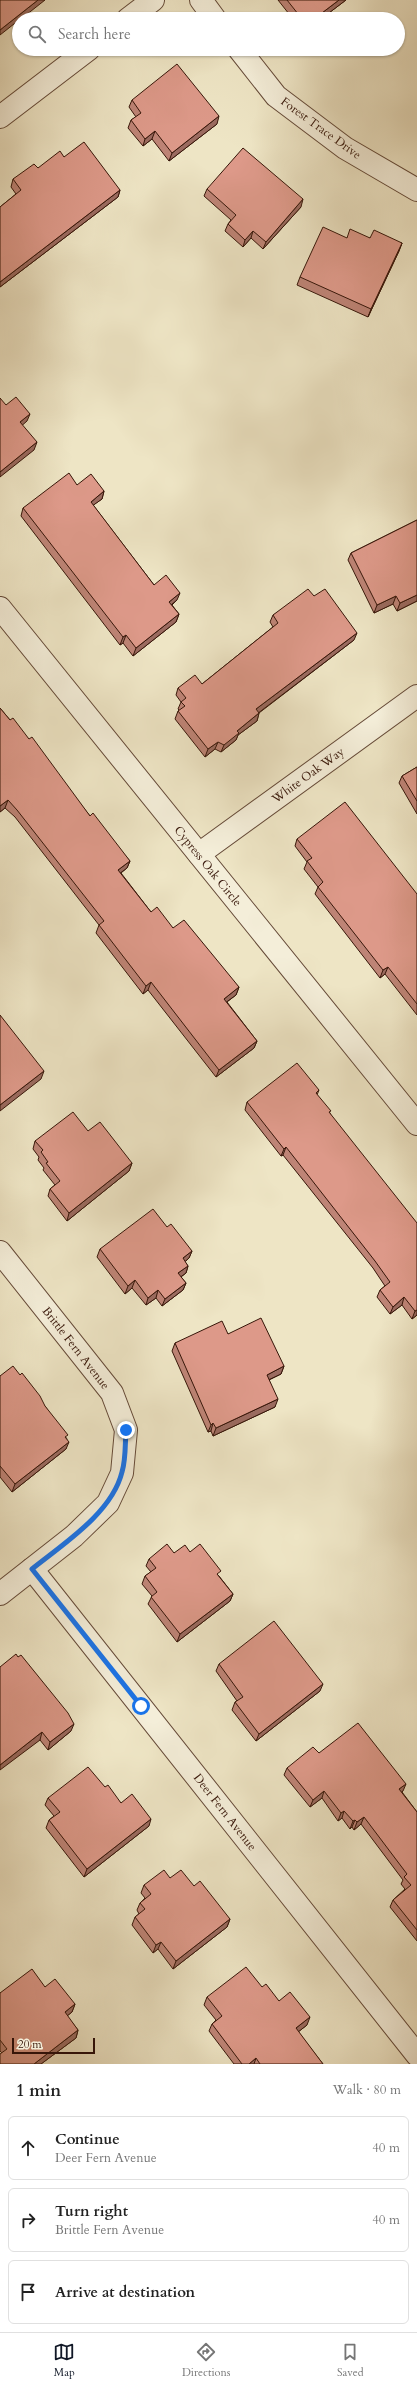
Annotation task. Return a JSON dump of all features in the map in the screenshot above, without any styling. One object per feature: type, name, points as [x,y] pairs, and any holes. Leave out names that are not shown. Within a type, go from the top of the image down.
[{"type":"street","points":[[137,12],[152,0]]},
{"type":"street","points":[[200,0],[209,12]]},
{"type":"street","points":[[0,117],[80,56]]},
{"type":"street","name":"Forest Trace Drive","points":[[245,56],[276,96],[345,148],[417,190]]},
{"type":"street","name":"Cypress Oak Circle","points":[[0,608],[417,1124]]},
{"type":"street","name":"White Oak Way","points":[[199,854],[417,696]]},
{"type":"street","name":"Brittle Fern Avenue","points":[[0,1252],[112,1393],[126,1430],[122,1473],[108,1503],[74,1536],[0,1594]]},
{"type":"street","name":"Deer Fern Avenue","points":[[32,1569],[417,2055]]},
{"type":"building","points":[[0,0],[38,0],[23,12],[12,12],[12,21],[0,30]]},
{"type":"building","points":[[287,0],[339,0],[323,12],[296,12]]},
{"type":"building","points":[[177,64],[219,116],[172,153],[155,131],[145,139],[131,120],[141,113],[132,100]]},
{"type":"building","points":[[84,142],[120,190],[0,282],[0,207],[21,190],[13,179],[34,164],[38,168],[60,151],[64,157]]},
{"type":"building","points":[[243,148],[303,199],[266,242],[253,231],[245,240],[228,224],[236,215],[207,189]]},
{"type":"building","points":[[323,227],[347,238],[350,229],[370,238],[374,230],[402,243],[371,309],[300,277]]},
{"type":"building","points":[[16,397],[30,414],[20,422],[37,442],[0,472],[0,398],[6,405]]},
{"type":"building","points":[[69,473],[77,485],[91,474],[104,491],[91,502],[154,585],[166,575],[180,593],[169,602],[179,614],[136,648],[126,635],[123,637],[23,508]]},
{"type":"building","points":[[417,520],[417,595],[400,603],[396,596],[377,605],[351,553]]},
{"type":"building","points":[[308,589],[314,596],[325,589],[357,633],[256,709],[259,713],[237,731],[239,733],[224,745],[218,742],[208,749],[178,711],[185,706],[181,702],[186,698],[178,688],[195,675],[202,684],[278,623],[273,615]]},
{"type":"building","points":[[0,708],[10,720],[13,718],[29,739],[32,737],[90,816],[93,813],[130,861],[118,870],[151,912],[157,907],[173,928],[184,920],[239,987],[224,999],[257,1041],[219,1070],[151,982],[146,986],[99,925],[104,921],[17,810],[8,800],[0,806]]},
{"type":"building","points":[[417,767],[417,801],[402,776]]},
{"type":"building","points":[[345,802],[417,894],[417,1004],[388,967],[383,970],[318,887],[323,882],[307,861],[312,858],[297,839]]},
{"type":"building","points":[[0,1015],[44,1071],[0,1105]]},
{"type":"building","points":[[297,1063],[319,1090],[316,1093],[331,1111],[329,1112],[417,1223],[417,1310],[415,1311],[404,1297],[393,1307],[380,1290],[390,1282],[286,1147],[284,1149],[247,1102]]},
{"type":"building","points":[[73,1112],[88,1131],[100,1122],[132,1163],[69,1213],[50,1189],[60,1181],[46,1163],[48,1162],[41,1152],[43,1150],[35,1141]]},
{"type":"building","points":[[153,1209],[167,1227],[171,1224],[192,1251],[183,1258],[188,1266],[178,1273],[186,1283],[165,1299],[158,1290],[148,1298],[135,1280],[128,1286],[100,1249]]},
{"type":"building","points":[[261,1318],[284,1366],[267,1375],[278,1399],[216,1428],[213,1423],[211,1425],[175,1343],[222,1321],[228,1334]]},
{"type":"building","points":[[13,1366],[20,1375],[22,1373],[40,1396],[45,1406],[68,1435],[65,1437],[69,1442],[15,1484],[0,1466],[0,1376]]},
{"type":"building","points":[[167,1544],[174,1553],[185,1545],[190,1552],[200,1544],[221,1571],[217,1574],[233,1594],[180,1634],[151,1597],[157,1592],[145,1576],[156,1568],[149,1559]]},
{"type":"building","points":[[274,1621],[323,1684],[259,1734],[235,1702],[243,1697],[219,1664]]},
{"type":"building","points":[[16,1654],[18,1657],[21,1655],[68,1713],[74,1724],[50,1742],[42,1732],[0,1765],[0,1667]]},
{"type":"building","points":[[358,1723],[406,1784],[399,1789],[417,1812],[417,1930],[393,1900],[411,1885],[404,1877],[407,1874],[364,1817],[357,1822],[355,1820],[353,1821],[344,1811],[341,1813],[324,1791],[313,1800],[287,1768],[313,1747],[319,1753]]},
{"type":"building","points":[[88,1767],[105,1787],[108,1785],[121,1803],[132,1794],[151,1819],[87,1869],[49,1820],[60,1812],[48,1798]]},
{"type":"building","points":[[164,1870],[170,1878],[181,1870],[194,1886],[200,1881],[230,1919],[176,1961],[161,1942],[156,1945],[135,1917],[145,1909],[140,1903],[151,1894],[144,1885]]},
{"type":"building","points":[[246,1967],[262,1987],[266,1984],[279,2001],[290,1992],[310,2017],[296,2028],[323,2064],[260,2064],[256,2058],[249,2064],[242,2064],[212,2024],[222,2016],[207,1997]]},
{"type":"building","points":[[32,1969],[45,1987],[55,1979],[75,2004],[65,2012],[78,2030],[34,2064],[0,2064],[0,2054],[7,2049],[0,2040],[0,1993]]},
{"type":"route","points":[[126,1430],[122,1473],[108,1503],[74,1536],[32,1569],[141,1706]]}]
